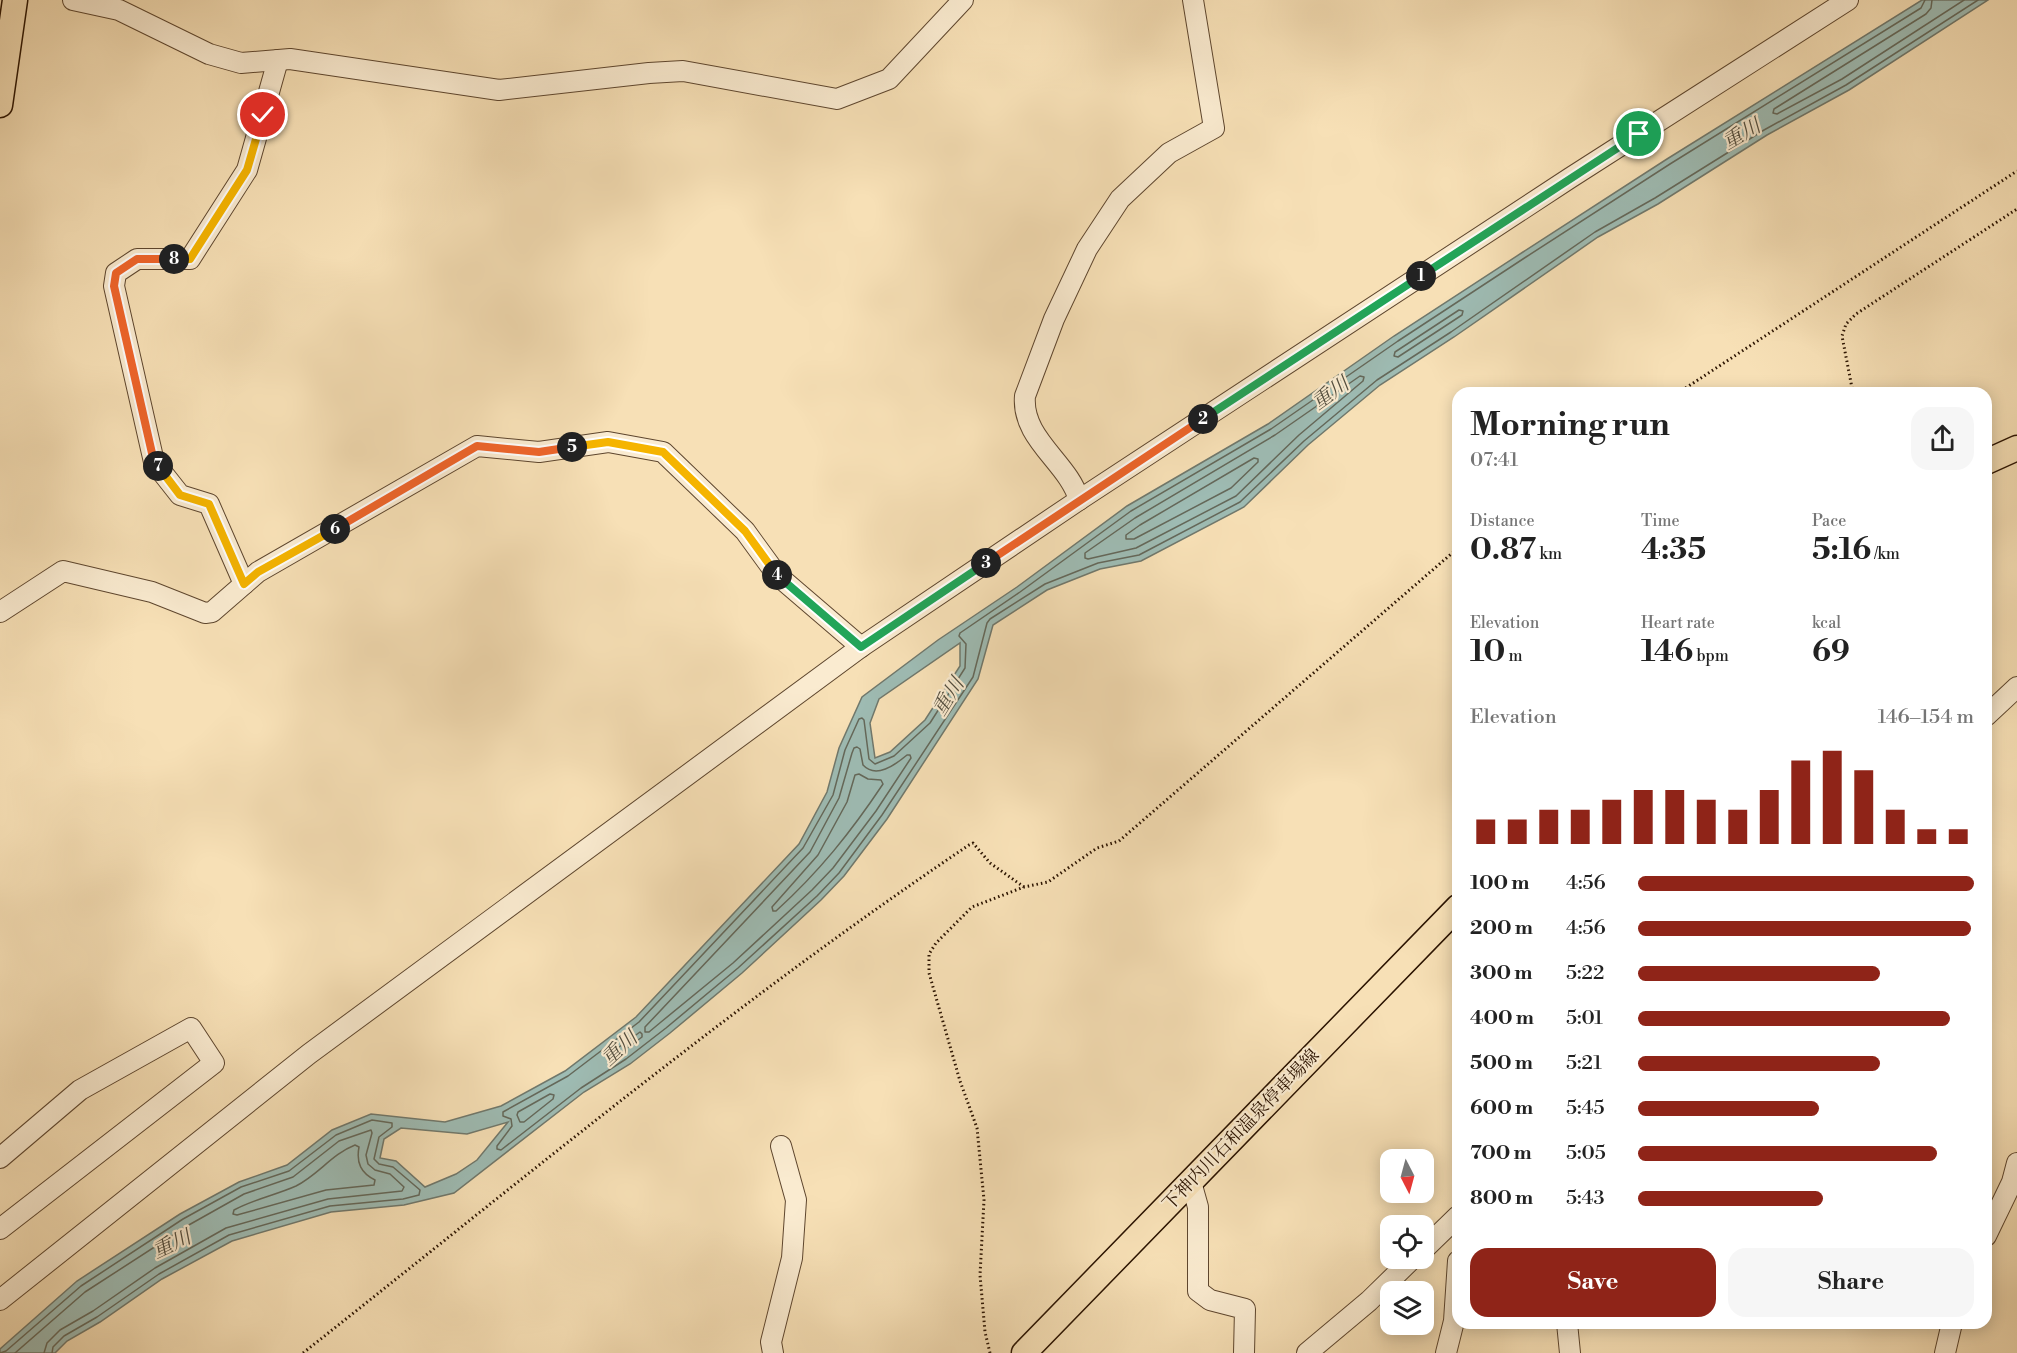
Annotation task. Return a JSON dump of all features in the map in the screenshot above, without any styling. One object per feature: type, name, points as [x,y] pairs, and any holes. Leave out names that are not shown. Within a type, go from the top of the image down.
[{"type":"main road","points":[[0,105],[15,0]]},
{"type":"main road","points":[[1992,459],[2017,448]]},
{"type":"main road","name":"下神内川石和温泉停車場線","points":[[1024,1353],[1452,913]]},
{"type":"street","points":[[73,0],[119,10],[209,54],[241,63],[290,59],[499,90],[683,71],[837,99],[889,79],[963,0]]},
{"type":"street","points":[[1079,500],[1076,489],[1047,452],[1030,424],[1024,408],[1025,396],[1054,320],[1087,249],[1120,199],[1168,153],[1214,128],[1193,0]]},
{"type":"street","points":[[0,1300],[309,1054],[861,647],[1079,500],[1570,178],[1848,0]]},
{"type":"street","points":[[244,584],[209,504],[180,495],[154,462],[114,286],[116,273],[137,259],[190,259],[247,170],[278,60]]},
{"type":"street","points":[[0,612],[63,571],[152,592],[205,613],[212,612],[258,572],[477,446],[539,452],[608,442],[663,452],[745,531],[777,575],[861,647]]},
{"type":"street","points":[[1992,710],[2017,687]]},
{"type":"street","points":[[0,1158],[80,1090],[191,1028],[214,1063],[0,1229]]},
{"type":"street","points":[[773,1353],[771,1342],[792,1258],[796,1200],[781,1146]]},
{"type":"street","points":[[1992,1224],[2012,1182],[2017,1163]]},
{"type":"street","points":[[1191,1182],[1198,1207],[1198,1291],[1210,1300],[1245,1309],[1244,1353]]},
{"type":"street","points":[[1434,1239],[1452,1222]]},
{"type":"street","points":[[1307,1353],[1401,1269]]},
{"type":"street","points":[[1446,1353],[1452,1329]]},
{"type":"street","points":[[1568,1329],[1570,1353]]},
{"type":"street","points":[[1945,1353],[1951,1329]]},
{"type":"path","points":[[1687,387],[2017,171]]},
{"type":"path","points":[[1852,387],[1842,336],[1846,324],[1856,314],[2017,209]]},
{"type":"path","points":[[990,1353],[985,1332],[980,1275],[984,1200],[977,1128],[960,1081],[929,973],[929,954],[936,943],[972,907],[1024,887],[1048,882],[1096,848],[1119,841],[1452,553]]},
{"type":"path","points":[[303,1353],[811,955],[969,844],[973,843],[990,863],[1024,887]]},
{"type":"water","name":"重川","points":[[1922,0],[1988,0],[1849,90],[1767,135],[1658,204],[1598,237],[1454,337],[1380,385],[1308,445],[1244,507],[1141,561],[1100,569],[1047,590],[993,625],[978,679],[887,819],[844,876],[742,973],[670,1033],[630,1064],[584,1092],[454,1193],[404,1205],[331,1212],[232,1241],[162,1279],[100,1322],[67,1341],[55,1353],[0,1353],[0,1349],[77,1281],[180,1214],[239,1182],[287,1165],[332,1130],[371,1114],[445,1122],[501,1106],[565,1071],[636,1017],[799,844],[827,792],[839,748],[862,697],[938,640],[1017,587],[1127,506],[1268,424],[1394,336],[1667,159]],"holes":[[[960,643],[960,666],[925,720],[890,752],[875,758],[870,723],[879,699]],[[508,1122],[477,1160],[456,1174],[425,1187],[396,1161],[380,1158],[384,1139],[401,1128],[467,1134]]]},
{"type":"route","points":[[263,115],[247,170],[190,259],[137,259],[116,273],[114,286],[154,462],[180,495],[209,504],[244,584],[258,572],[477,446],[539,452],[608,442],[663,452],[745,531],[777,575],[861,647],[1079,500],[1639,134]]}]
